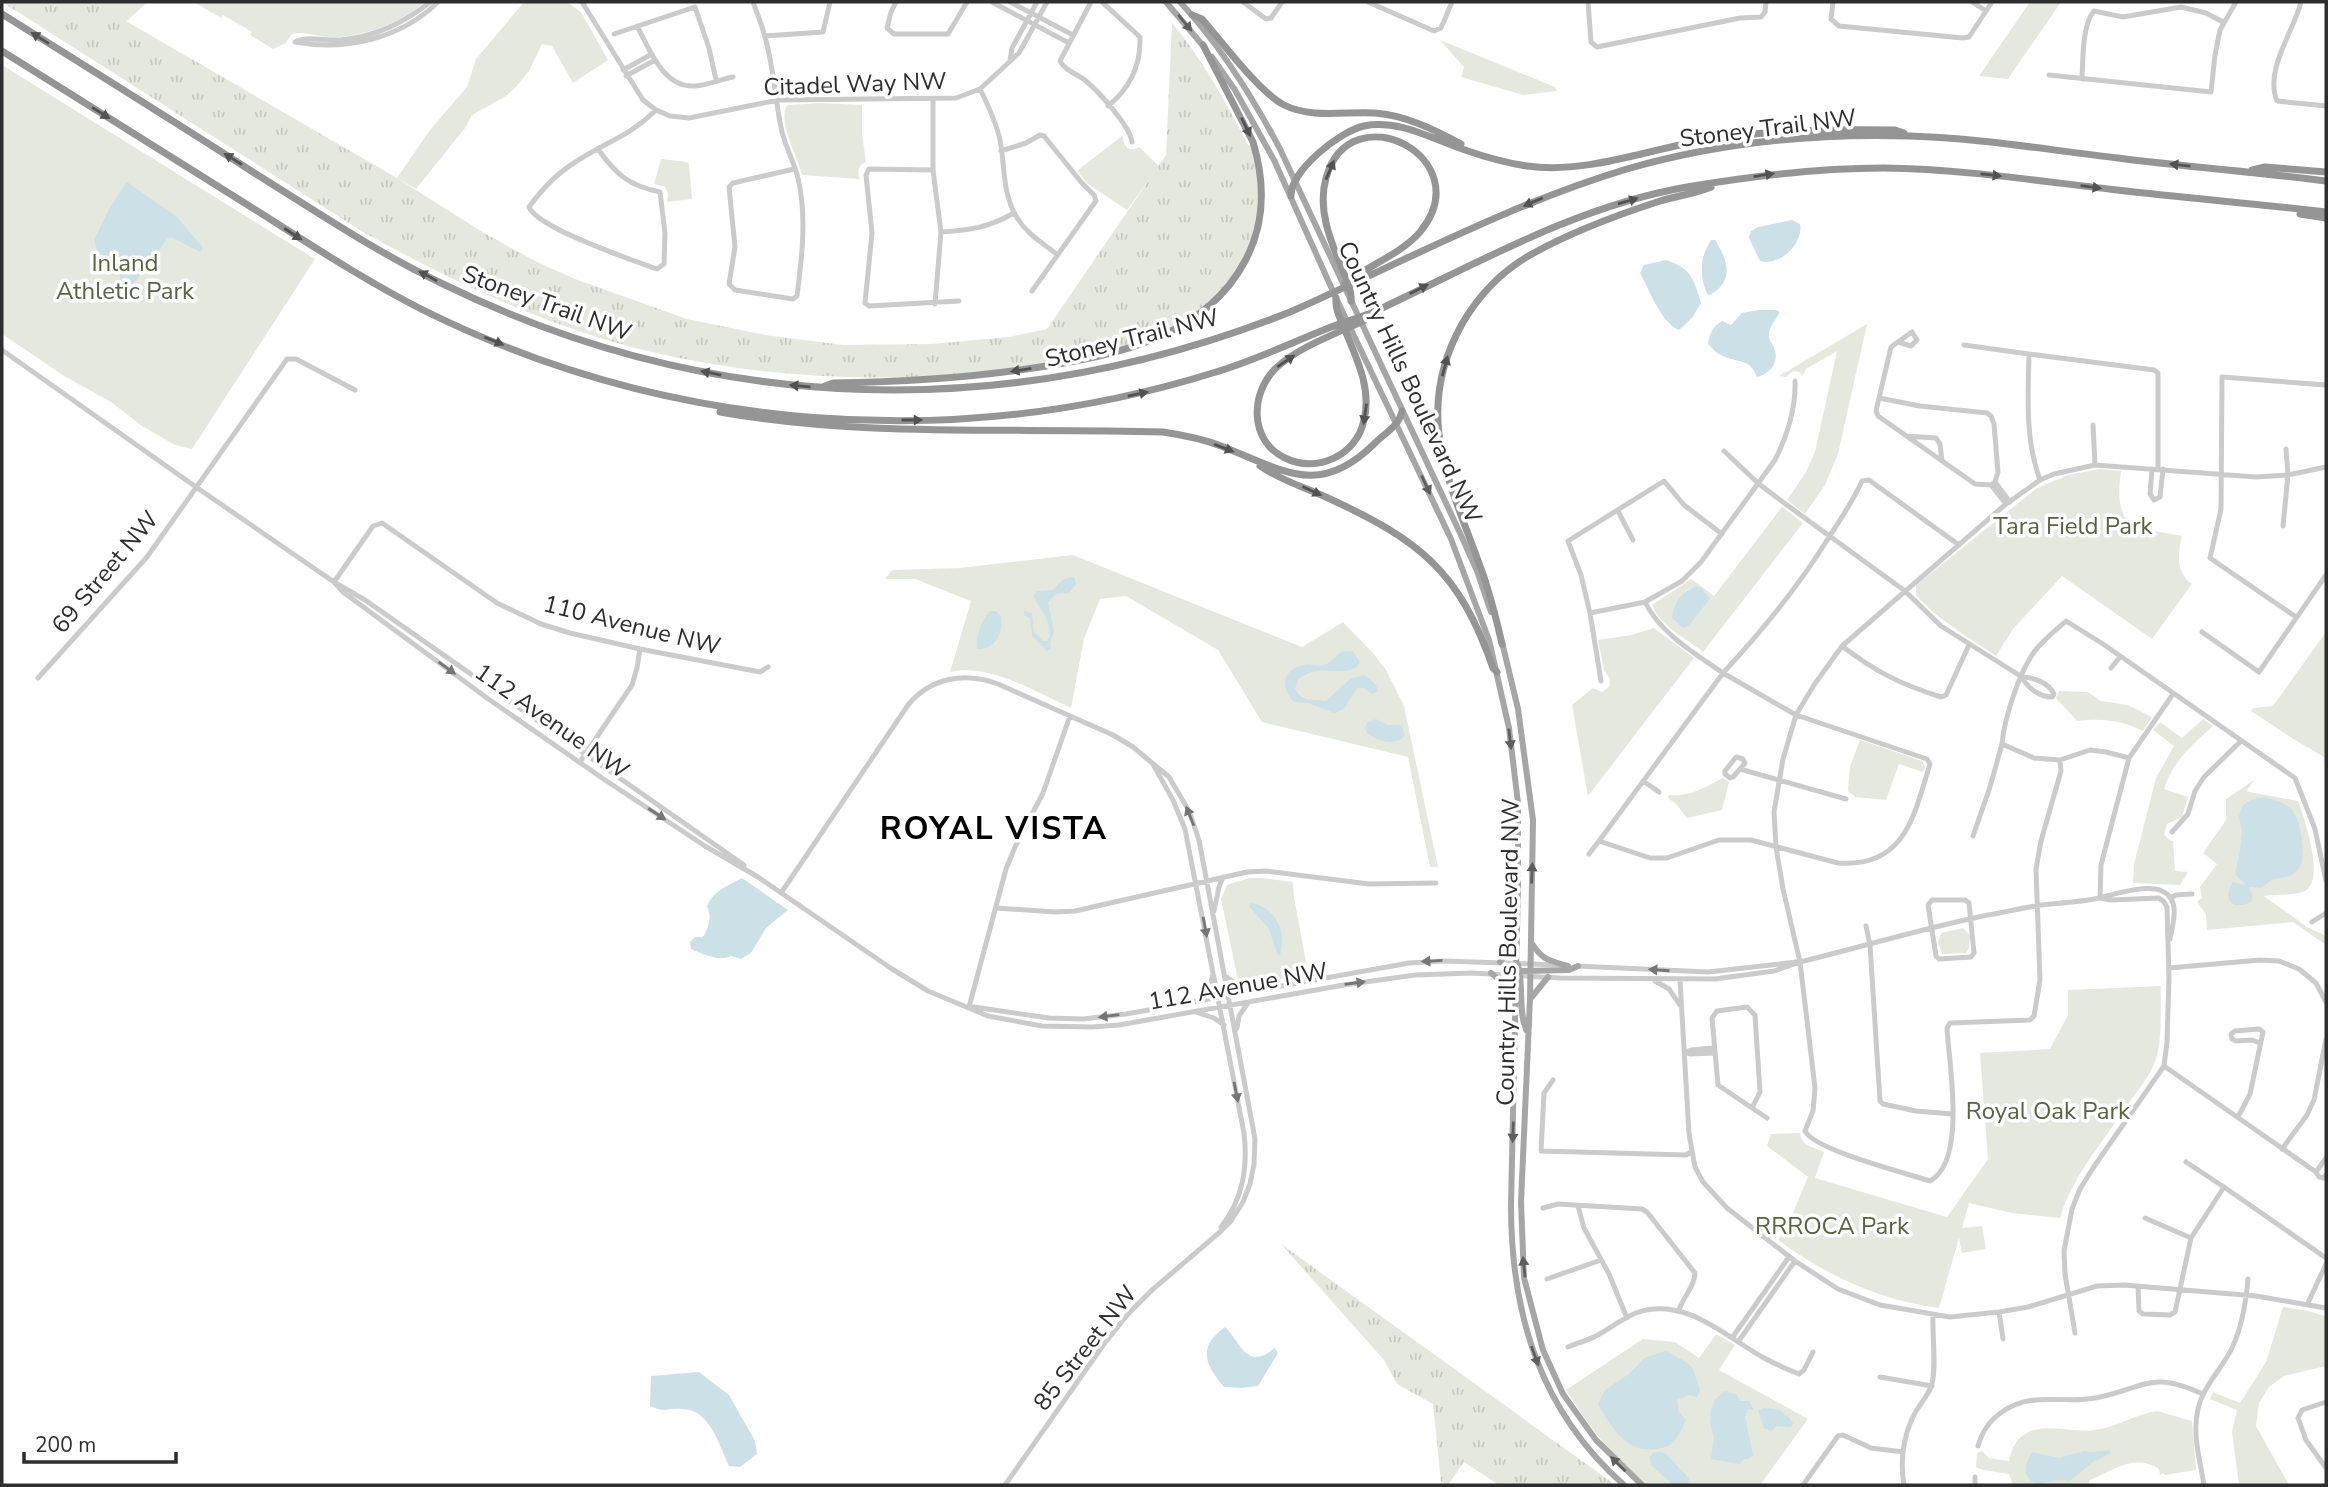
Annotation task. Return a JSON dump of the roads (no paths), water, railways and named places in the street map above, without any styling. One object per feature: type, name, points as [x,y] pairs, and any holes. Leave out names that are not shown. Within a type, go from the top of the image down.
[{"type":"highway","name":"Stoney Trail NW","points":[[2,14],[356,236],[444,285],[515,316],[612,350],[712,374],[779,384],[939,389],[1010,384],[1123,365],[1197,345],[1337,294],[1538,199],[1629,169],[1733,146],[1797,139],[1911,136],[2326,181]]},
{"type":"highway","points":[[1192,15],[1202,19],[1268,93],[1286,106],[1312,113],[1377,113],[1401,118],[1437,132],[1477,153]]},
{"type":"highway","points":[[821,387],[833,383],[910,382],[980,375],[1094,357],[1128,349],[1163,336],[1195,317],[1216,300],[1234,281],[1252,248],[1259,226],[1262,193],[1258,158],[1253,142],[1203,45]]},
{"type":"highway","name":"Stoney Trail NW","points":[[2,51],[312,246],[421,309],[522,353],[672,399],[747,411],[832,419],[961,420],[1014,416],[1141,393],[1220,371],[1372,313],[1506,248],[1576,219],[1683,187],[1777,173],[1898,169],[1957,171],[2326,212]]},
{"type":"highway","points":[[1291,196],[1295,180],[1330,144],[1348,132],[1366,125],[1396,126],[1511,163],[1544,167],[1596,162],[1700,141],[1815,129],[1895,130],[1911,136]]},
{"type":"highway","points":[[1351,301],[1352,293],[1330,237],[1324,211],[1325,185],[1330,168],[1339,153],[1353,143],[1377,137],[1405,143],[1420,154],[1432,174],[1434,201],[1427,222],[1410,242],[1356,275],[1337,294],[1335,306],[1356,346],[1366,396],[1364,422],[1357,439],[1340,456],[1327,462],[1303,464],[1277,454],[1265,441],[1257,422],[1257,400],[1268,378],[1276,368],[1295,355],[1365,320],[1372,313]]},
{"type":"highway","points":[[2248,172],[2265,167],[2326,173]]},
{"type":"highway","points":[[1502,644],[1484,577],[1444,468],[1438,439],[1439,394],[1443,370],[1455,338],[1474,304],[1518,262],[1624,214],[1719,183]]},
{"type":"highway","points":[[2234,202],[2326,218]]},
{"type":"highway","points":[[672,399],[690,406],[746,416],[878,429],[1163,432],[1207,442],[1297,475],[1335,472],[1353,463],[1397,423],[1402,411]]},
{"type":"highway","points":[[1252,459],[1263,468],[1382,524],[1422,552],[1446,577],[1466,606],[1497,672]]},
{"type":"main road","name":"Country Hills Boulevard NW","points":[[1167,2],[1203,45],[1245,106],[1337,294]]},
{"type":"main road","name":"Country Hills Boulevard NW","points":[[1180,2],[1229,63],[1256,104],[1295,180],[1477,571],[1502,644],[1518,709],[1533,820],[1530,999],[1521,1232],[1524,1278],[1548,1364],[1572,1409],[1609,1455],[1642,1485]]},
{"type":"main road","name":"Country Hills Boulevard NW","points":[[1356,346],[1397,423],[1459,558],[1486,629],[1509,728],[1518,803],[1516,963]]},
{"type":"main road","points":[[1500,962],[1516,938]]},
{"type":"main road","points":[[1531,941],[1545,960],[1568,966]]},
{"type":"main road","points":[[1516,963],[1522,1021],[1527,1032]]},
{"type":"main road","points":[[1519,974],[1530,970],[1569,970],[1578,966]]},
{"type":"main road","points":[[1491,973],[1515,993]]},
{"type":"main road","name":"Country Hills Boulevard NW","points":[[1519,974],[1515,993],[1511,1240],[1518,1299],[1538,1366],[1560,1409],[1586,1446],[1624,1485]]},
{"type":"main road","points":[[1530,999],[1548,977]]},
{"type":"street","points":[[430,2],[403,21],[377,33],[343,40],[303,38],[295,42],[343,45],[376,38],[404,27],[438,2]]},
{"type":"street","points":[[753,2],[765,36],[782,133],[798,179],[803,225],[802,257],[797,296],[793,299],[735,290],[729,284],[735,231],[729,187],[733,183],[794,169]]},
{"type":"street","points":[[765,36],[823,32],[830,2]]},
{"type":"street","points":[[896,2],[887,28],[894,34],[948,34],[967,2]]},
{"type":"street","points":[[992,2],[1069,43]]},
{"type":"street","points":[[1010,2],[1073,35]]},
{"type":"street","name":"Citadel Way NW","points":[[1010,61],[1012,48],[1037,2]]},
{"type":"street","name":"Citadel Way NW","points":[[656,110],[670,116],[689,118],[778,100],[804,98],[956,99],[980,89],[1018,53],[1047,2]]},
{"type":"street","points":[[1091,2],[1060,61],[1063,66],[1086,81],[1131,132],[1132,142]]},
{"type":"street","points":[[1102,2],[1140,37],[1138,66],[1120,96],[1108,106]]},
{"type":"street","points":[[1243,2],[1266,19],[1270,18],[1282,2]]},
{"type":"street","points":[[1368,2],[1380,4],[1434,31],[1441,27],[1452,2]]},
{"type":"street","points":[[1588,2],[1591,42],[1597,47],[1740,18],[1760,17],[1765,12],[1766,2]]},
{"type":"street","points":[[1833,2],[1831,19],[1839,26],[1963,38],[1969,37],[1992,2]]},
{"type":"street","points":[[1972,2],[1986,11]]},
{"type":"street","points":[[2049,75],[2211,92],[2215,55],[2223,22],[2236,2]]},
{"type":"street","points":[[2301,2],[2277,60],[2273,93],[2277,100],[2326,106]]},
{"type":"street","points":[[587,4],[625,73],[643,100],[656,110],[629,134],[598,149],[565,169],[543,188],[529,207],[532,214],[597,247],[657,269],[664,264],[665,233],[660,192],[641,188],[625,179],[609,165],[598,149]]},
{"type":"street","points":[[614,34],[694,4],[709,48],[716,80]]},
{"type":"street","points":[[2082,79],[2086,27],[2089,16],[2094,11],[2123,17],[2181,7],[2206,13],[2223,22]]},
{"type":"street","points":[[637,26],[668,77],[685,86],[697,86],[733,77]]},
{"type":"street","points":[[625,73],[654,57]]},
{"type":"street","points":[[980,89],[995,121],[1005,187],[1014,214],[1033,237],[1058,255]]},
{"type":"street","points":[[933,100],[933,170],[941,232],[935,304]]},
{"type":"street","points":[[1001,150],[1026,143],[1040,135],[1045,136],[1080,182],[1094,195],[1096,201],[1032,291]]},
{"type":"street","points":[[933,170],[869,169],[866,175],[872,233],[865,303],[869,306],[959,302]]},
{"type":"street","points":[[941,232],[995,225],[1014,214]]},
{"type":"street","points":[[1898,342],[1889,349],[1876,411],[1878,416],[1975,484],[1993,484]]},
{"type":"street","points":[[1964,345],[2154,370],[2158,373],[2160,497],[2154,500],[2150,494],[2158,469]]},
{"type":"street","name":"112 Avenue NW","points":[[2,350],[196,487],[334,582],[365,600],[586,754],[758,877],[908,979],[946,999],[1008,1021],[1073,1028],[1119,1025],[1403,976],[1453,972],[1519,974]]},
{"type":"street","points":[[2029,354],[2028,424],[2031,454],[2040,480]]},
{"type":"street","name":"69 Street NW","points":[[38,678],[132,575],[287,359],[296,359],[355,390]]},
{"type":"street","points":[[2296,617],[2210,558],[2221,509],[2222,377],[2326,385]]},
{"type":"street","points":[[1590,613],[1646,602],[1682,582],[1702,562],[1759,484],[1784,442],[1795,398],[1795,381]]},
{"type":"street","points":[[1879,398],[1920,406],[1987,413],[1991,416],[1998,472],[1993,484]]},
{"type":"street","points":[[1780,418],[1790,420]]},
{"type":"street","points":[[2093,425],[2095,465]]},
{"type":"street","points":[[1906,436],[1936,438],[1940,444],[1941,461]]},
{"type":"street","points":[[2283,526],[2288,475],[2286,449]]},
{"type":"street","points":[[1724,451],[1759,484],[1905,591],[1941,626],[2022,677],[2031,677],[2052,689],[2054,694],[2047,697],[2026,686],[2022,677]]},
{"type":"street","points":[[2060,760],[2061,771],[2036,869],[2040,980],[2034,1016],[2030,1020],[1950,1023],[1947,1028],[1952,1114],[1951,1149],[1938,1176],[1930,1181],[1836,1151],[1808,1137],[1805,1131],[1813,1111],[1815,1088],[1800,962],[1776,847],[1774,812],[1778,781],[1797,715],[1814,685],[1842,646],[2008,503],[2040,480],[2054,474],[2095,465],[2256,477],[2288,475],[2326,467]]},
{"type":"street","points":[[1589,854],[1723,673],[1761,631],[1814,563],[1854,499],[1862,481],[1869,480],[1959,545]]},
{"type":"street","points":[[1601,681],[1590,613],[1581,575],[1568,541],[1664,481],[1684,505],[1722,534]]},
{"type":"street","points":[[1993,484],[2008,503]]},
{"type":"street","points":[[1618,511],[1633,540]]},
{"type":"street","name":"110 Avenue NW","points":[[334,582],[373,526],[382,523],[513,611],[558,630],[760,673],[768,667]]},
{"type":"street","points":[[2202,632],[2259,672],[2326,575]]},
{"type":"street","name":"112 Avenue NW","points":[[334,582],[343,592],[487,698],[705,846],[758,877]]},
{"type":"street","points":[[1599,841],[1650,858],[1667,859],[1719,840],[1751,840],[1838,863],[1866,863],[1891,850],[1906,831],[1930,764],[1927,759],[1916,754],[1797,715],[1723,673],[1666,631],[1652,616],[1646,602]]},
{"type":"street","points":[[1973,836],[2002,744],[2004,723],[2022,677],[2042,642],[2066,621],[2295,778],[2315,829],[2326,880]]},
{"type":"street","points":[[1842,646],[1892,680],[1941,696],[1946,695],[1969,645]]},
{"type":"street","points":[[580,762],[632,685],[640,649]]},
{"type":"street","points":[[2111,668],[2120,657]]},
{"type":"street","points":[[780,892],[891,727],[913,699],[926,688],[953,678],[981,678],[1070,716],[1123,741],[1152,763]]},
{"type":"street","points":[[2100,898],[2101,865],[2129,758],[2174,694]]},
{"type":"street","points":[[970,1007],[1006,869],[1043,793],[1070,716]]},
{"type":"street","points":[[2172,832],[2188,814],[2195,791],[2204,777],[2241,741]]},
{"type":"street","points":[[2002,744],[2034,758],[2060,760],[2090,750],[2129,758]]},
{"type":"street","name":"85 Street NW","points":[[1006,1485],[1104,1344],[1128,1314],[1225,1228],[1247,1193],[1254,1164],[1255,1139],[1199,840],[1189,811],[1169,777],[1152,763]]},
{"type":"street","name":"85 Street NW","points":[[1152,763],[1182,819],[1197,882],[1242,1123],[1245,1161],[1242,1187],[1225,1223],[1206,1244]]},
{"type":"street","points":[[1740,769],[1846,799]]},
{"type":"street","points":[[1643,781],[1659,792]]},
{"type":"street","points":[[996,908],[1075,911],[1247,872],[1266,871],[1362,884],[1436,883]]},
{"type":"street","points":[[1213,914],[1223,877]]},
{"type":"street","points":[[1530,970],[1548,977],[1680,980],[1739,977],[1774,971],[1800,962],[1972,919],[2036,906],[2100,898],[2111,893],[2160,890],[2171,897],[2174,904],[2170,939]]},
{"type":"street","points":[[2164,902],[2176,895],[2192,894]]},
{"type":"street","points":[[2076,1333],[2065,1274],[2064,1251],[2072,1209],[2080,1189],[2164,1066],[2167,1042],[2170,939],[2167,907],[2159,898],[2100,898]]},
{"type":"street","points":[[1932,900],[1965,900],[1969,903],[1972,919],[1974,953],[1971,957],[1939,959],[1936,956],[1932,929],[1928,905],[1932,900]]},
{"type":"street","points":[[2312,922],[2326,913]]},
{"type":"street","points":[[1866,926],[1870,945],[1880,1101],[1916,1111],[1952,1114]]},
{"type":"street","points":[[2169,968],[2259,960],[2279,961],[2299,969],[2316,983],[2326,1003]]},
{"type":"street","points":[[1530,970],[1578,966],[1709,972],[1787,961],[1800,962]]},
{"type":"street","name":"112 Avenue NW","points":[[970,1007],[1040,1018],[1083,1019],[1125,1014],[1409,963],[1500,962],[1516,963],[1530,970]]},
{"type":"street","points":[[1200,1000],[1208,992],[1213,972]]},
{"type":"street","points":[[1225,975],[1240,986],[1256,990]]},
{"type":"street","points":[[1652,979],[1669,989],[1682,1009]]},
{"type":"street","points":[[1680,980],[1691,1152],[1695,1167],[1715,1197],[1795,1261],[1838,1289],[1880,1305],[1950,1317],[2028,1307],[2097,1286],[2179,1289],[2308,1303],[2326,1308]]},
{"type":"street","points":[[1236,1031],[1239,1016],[1249,1002]]},
{"type":"street","points":[[1752,1108],[1760,1092],[1755,1015],[1747,1007],[1717,1011],[1712,1018],[1718,1085],[1752,1108],[1767,1118]]},
{"type":"street","points":[[1196,1012],[1214,1018],[1224,1025]]},
{"type":"street","points":[[2238,1117],[2250,1094],[2263,1032],[2259,1029],[2235,1031],[2231,1034],[2236,1041],[2252,1040],[2260,1043]]},
{"type":"street","points":[[2282,1149],[2307,1115],[2314,1100],[2326,1039]]},
{"type":"street","points":[[1685,1052],[1714,1050]]},
{"type":"street","points":[[2164,1066],[2316,1172],[2319,1177],[2324,1178],[2326,1175]]},
{"type":"street","points":[[1553,1080],[1545,1093],[1541,1150],[1686,1155],[1691,1152]]},
{"type":"street","points":[[2316,1172],[2326,1158]]},
{"type":"street","points":[[2186,1161],[2326,1258]]},
{"type":"street","points":[[2138,1286],[2139,1311],[2143,1314],[2171,1315],[2175,1312],[2191,1238],[2224,1187]]},
{"type":"street","points":[[1543,1208],[1558,1204],[1642,1209],[1647,1212],[1695,1273],[1695,1280],[1679,1310]]},
{"type":"street","points":[[1578,1206],[1584,1228],[1627,1318]]},
{"type":"street","points":[[2145,1218],[2191,1238]]},
{"type":"street","points":[[1732,1338],[1789,1256]]},
{"type":"street","points":[[1547,1279],[1601,1260]]},
{"type":"street","points":[[1738,1342],[1795,1261]]},
{"type":"street","points":[[2308,1303],[2326,1264]]},
{"type":"street","points":[[2204,1485],[2195,1428],[2203,1394],[2232,1348],[2238,1333],[2248,1279]]},
{"type":"street","points":[[1568,1347],[1651,1309],[1679,1310],[1799,1374],[1813,1352]]},
{"type":"street","points":[[1999,1312],[2003,1339]]},
{"type":"street","points":[[1903,1485],[1903,1452],[1914,1415],[1932,1385],[1933,1315]]},
{"type":"street","points":[[1880,1377],[1932,1385]]},
{"type":"street","points":[[1978,1446],[1983,1433],[1996,1416],[2028,1399],[2096,1398],[2151,1381],[2173,1382],[2203,1394]]},
{"type":"street","points":[[2326,1402],[2302,1410],[2298,1418],[2306,1440],[2326,1468]]},
{"type":"street","points":[[1803,1485],[1838,1436],[1843,1435],[1871,1448],[1903,1452]]},
{"type":"street","points":[[1975,1477],[1975,1485]]},
{"type":"water","points":[[127,182],[177,217],[203,248],[200,252],[171,237],[167,239],[127,293],[121,284],[119,270],[97,250],[94,240],[109,209]]},
{"type":"water","points":[[1792,220],[1800,224],[1794,246],[1782,257],[1768,262],[1760,261],[1749,238],[1751,231]]},
{"type":"water","points":[[1711,240],[1715,240],[1720,248],[1727,270],[1723,283],[1710,295],[1704,287],[1702,266]]},
{"type":"water","points":[[1666,260],[1686,271],[1696,287],[1701,303],[1692,318],[1679,330],[1661,313],[1640,273],[1644,265]]},
{"type":"water","points":[[1759,310],[1780,312],[1769,335],[1776,353],[1775,363],[1770,370],[1757,377],[1747,364],[1721,355],[1708,344],[1712,331],[1722,321],[1731,325],[1742,313]]},
{"type":"water","points":[[1074,577],[1076,584],[1069,593],[1056,594],[1048,602],[1054,631],[1051,649],[1047,651],[1032,636],[1030,618],[1024,615],[1024,611],[1032,613],[1034,632],[1043,641],[1047,641],[1050,637],[1049,625],[1033,596],[1037,591],[1053,590],[1062,580]]},
{"type":"water","points":[[1696,586],[1710,599],[1688,626],[1683,628],[1672,618],[1675,607],[1682,595]]},
{"type":"water","points":[[990,611],[996,611],[1001,616],[999,634],[989,647],[977,649],[980,629]]},
{"type":"water","points":[[1343,651],[1353,651],[1360,662],[1357,667],[1307,674],[1298,679],[1295,689],[1298,693],[1308,699],[1326,701],[1350,679],[1365,675],[1376,685],[1378,691],[1372,694],[1364,688],[1357,688],[1344,709],[1334,713],[1308,703],[1294,702],[1285,685],[1291,670],[1306,664],[1324,665]]},
{"type":"water","points":[[1376,719],[1388,725],[1401,725],[1405,735],[1394,742],[1385,742],[1367,733],[1367,723]]},
{"type":"water","points":[[2264,797],[2283,803],[2293,811],[2302,840],[2303,857],[2294,874],[2273,880],[2262,888],[2249,887],[2253,897],[2251,902],[2234,904],[2228,894],[2233,882],[2246,885],[2235,874],[2242,831],[2239,816],[2243,805]]},
{"type":"water","points":[[742,878],[788,910],[766,928],[751,953],[741,959],[731,956],[716,958],[691,949],[690,942],[695,937],[703,937],[707,929],[710,918],[707,906],[713,896]]},
{"type":"water","points":[[1251,903],[1260,905],[1278,922],[1282,938],[1280,955],[1277,954],[1269,929],[1249,906]]},
{"type":"water","points":[[1225,1327],[1251,1356],[1265,1355],[1275,1348],[1278,1353],[1258,1386],[1224,1387],[1212,1371],[1207,1349],[1216,1334]]},
{"type":"water","points":[[1666,1351],[1690,1365],[1700,1390],[1697,1397],[1689,1395],[1677,1400],[1679,1412],[1686,1420],[1673,1442],[1666,1447],[1655,1449],[1636,1447],[1620,1437],[1598,1404],[1605,1390],[1630,1373],[1644,1358]]},
{"type":"water","points":[[699,1372],[729,1395],[755,1441],[757,1454],[740,1467],[729,1466],[707,1421],[700,1415],[682,1409],[663,1410],[650,1406],[651,1376]]},
{"type":"water","points":[[1725,1391],[1737,1395],[1740,1401],[1749,1401],[1754,1410],[1748,1409],[1745,1416],[1753,1455],[1740,1464],[1711,1459],[1714,1437],[1710,1423],[1711,1410],[1715,1399]]},
{"type":"water","points":[[1763,1408],[1784,1413],[1793,1423],[1791,1427],[1776,1426],[1772,1431],[1764,1428],[1758,1410]]},
{"type":"water","points":[[2109,1450],[2111,1453],[2093,1462],[2070,1481],[2058,1480],[2036,1485],[2026,1474],[2027,1461],[2033,1452],[2059,1458],[2084,1451]]},
{"type":"water","points":[[1661,1452],[1689,1478],[1688,1485],[1673,1485],[1651,1465],[1650,1457],[1653,1453]]},
{"type":"district","name":"ROYAL VISTA","points":[[994,828]]},
{"type":"park label","name":"Inland Athletic Park","points":[[125,277]]},
{"type":"park label","name":"Tara Field Park","points":[[2073,526]]},
{"type":"park label","name":"Royal Oak Park","points":[[2048,1111]]},
{"type":"park label","name":"RRROCA Park","points":[[1832,1226]]}]
